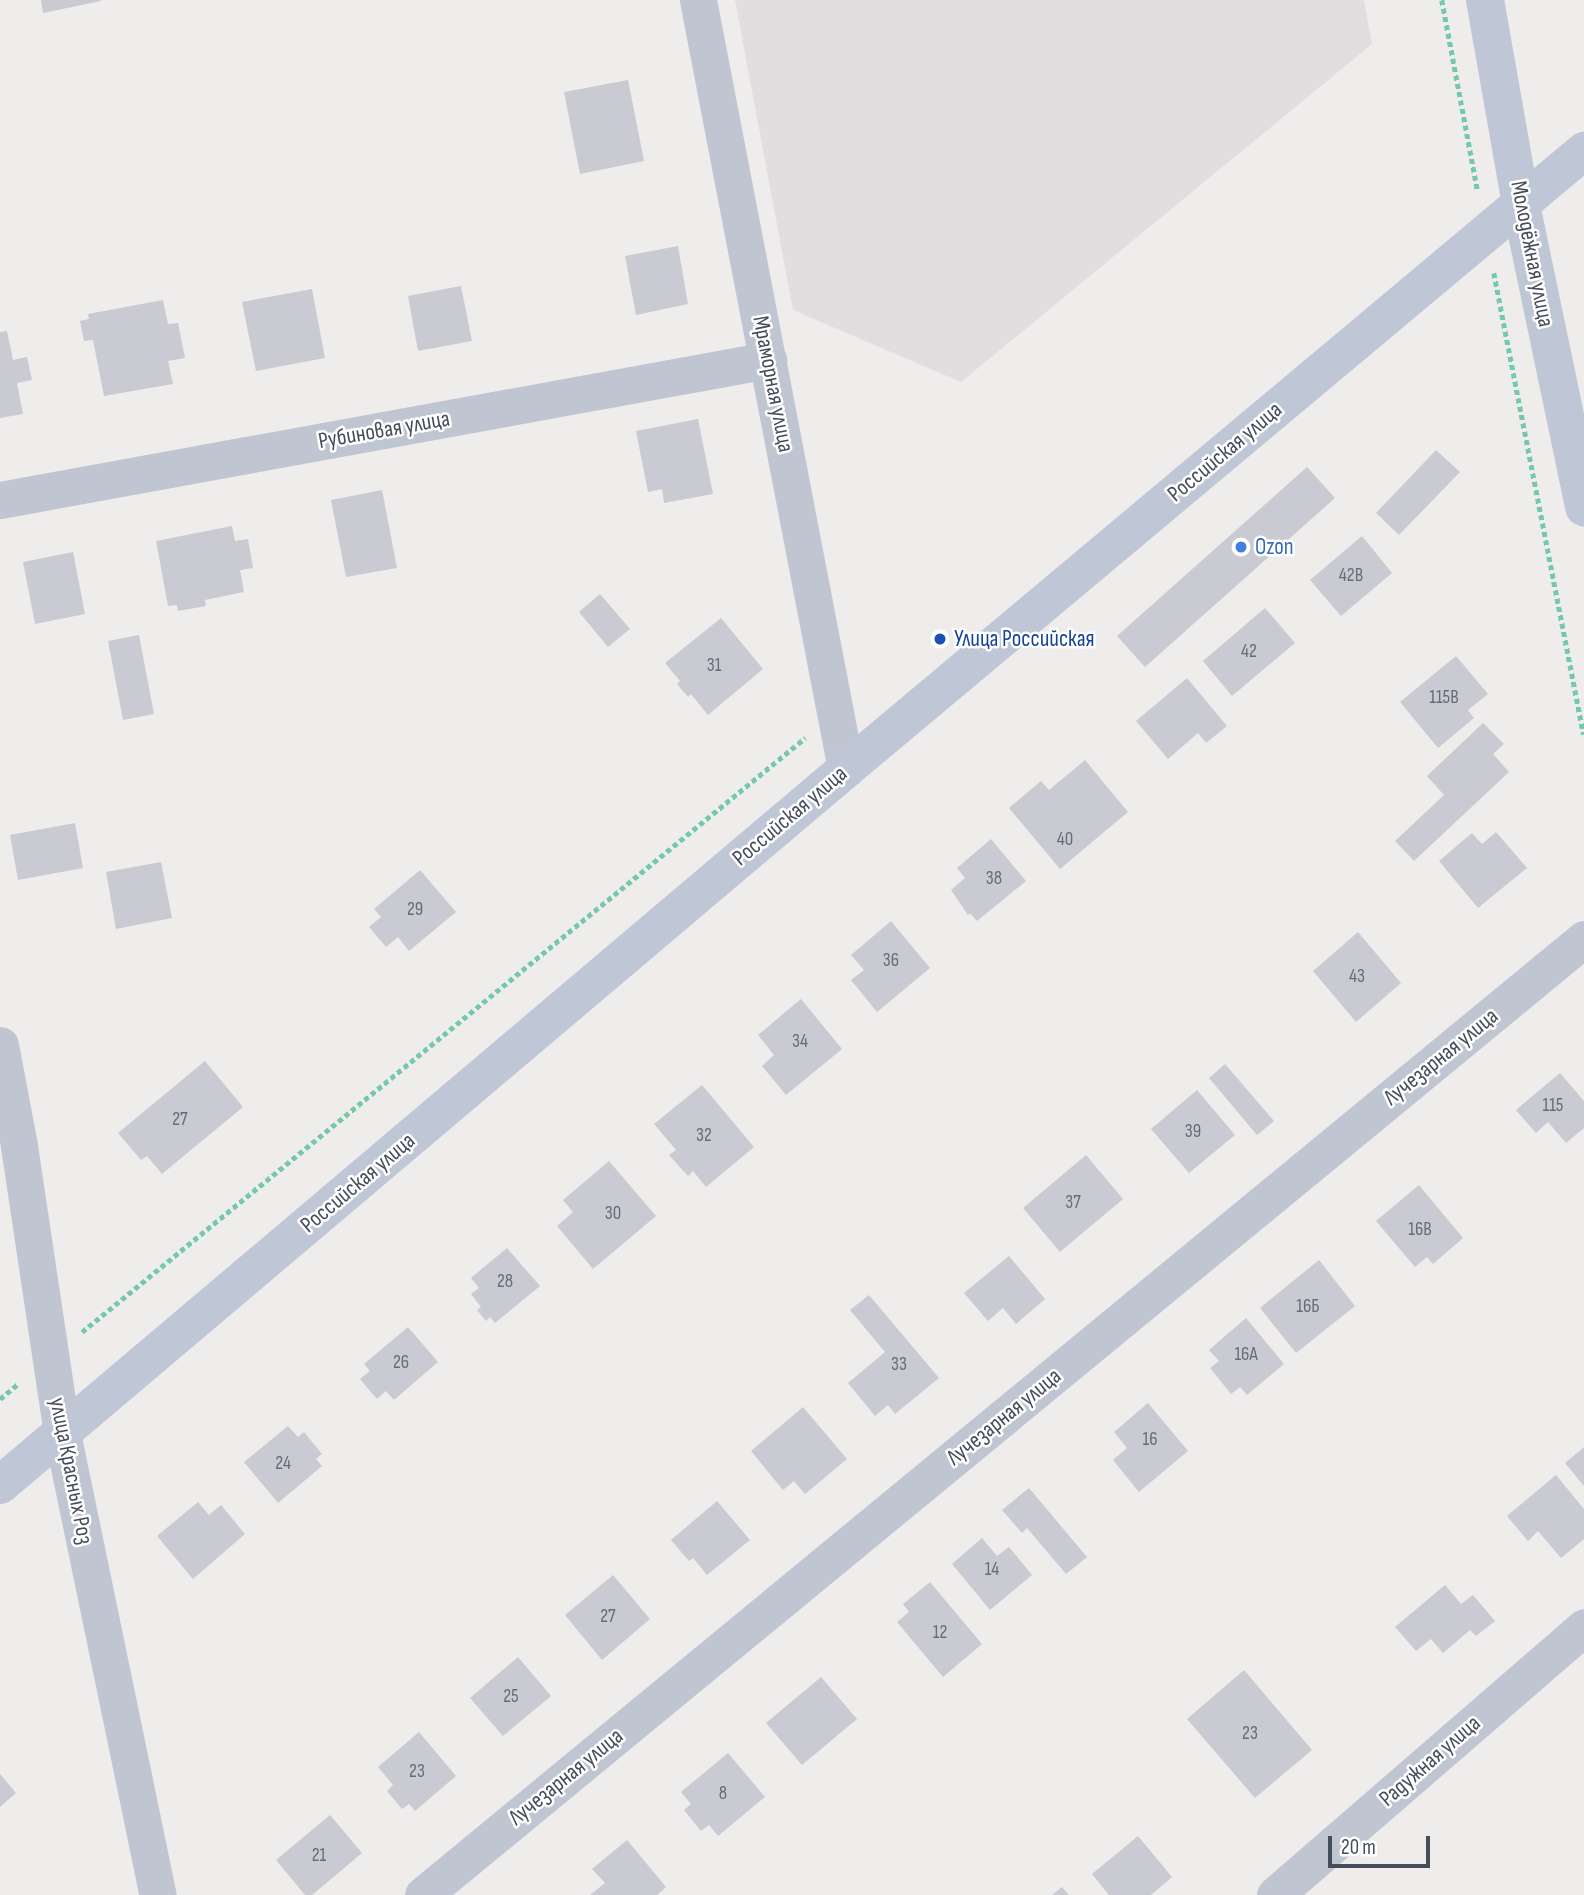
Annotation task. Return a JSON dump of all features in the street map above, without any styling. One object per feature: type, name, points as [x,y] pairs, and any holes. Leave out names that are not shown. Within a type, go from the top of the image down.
[{"type":"main road","name":"Молодёжная улица","points":[[1485,0],[1521,205],[1584,507]]},
{"type":"main road","name":"Российская улица","points":[[0,1485],[846,769],[1584,151]]},
{"type":"street","name":"Мраморная улица","points":[[698,0],[846,769]]},
{"type":"street","name":"Рубиновая улица","points":[[0,500],[768,360]]},
{"type":"street","name":"Лучезарная улица","points":[[423,1895],[1584,939]]},
{"type":"street","name":"улица Красных Роз","points":[[0,1045],[9,1148],[51,1357],[62,1433],[158,1895]]},
{"type":"street","name":"Радужная улица","points":[[1275,1895],[1584,1627]]},
{"type":"path","points":[[1442,0],[1584,734]]},
{"type":"path","points":[[0,1399],[836,713]]},
{"type":"shaded area","points":[[735,0],[1364,0],[1372,44],[961,382],[793,310]]},
{"type":"building","points":[[41,0],[101,0],[101,1],[43,13]]},
{"type":"building","points":[[628,80],[644,161],[580,174],[564,92]]},
{"type":"building","points":[[678,246],[688,304],[636,315],[625,256]]},
{"type":"building","points":[[461,286],[472,341],[418,351],[408,296]]},
{"type":"building","points":[[312,289],[325,358],[256,371],[242,302]]},
{"type":"building","points":[[163,300],[168,324],[178,323],[185,358],[168,361],[173,384],[104,396],[93,340],[84,341],[80,321],[89,319],[88,314]]},
{"type":"building","points":[[7,331],[13,360],[27,357],[32,380],[17,383],[23,414],[0,418],[0,332]]},
{"type":"building","points":[[698,419],[713,494],[664,503],[662,489],[648,492],[636,431]]},
{"type":"building","points":[[1436,450],[1460,472],[1399,535],[1376,513]]},
{"type":"building","points":[[1307,467],[1335,498],[1145,667],[1117,636]]},
{"type":"building","points":[[382,490],[397,568],[346,577],[331,500]]},
{"type":"building","points":[[232,526],[235,541],[248,539],[253,568],[240,570],[244,592],[205,600],[206,606],[178,611],[177,605],[168,606],[156,541]]},
{"type":"building","points":[[1362,536],[1392,573],[1341,616],[1310,580]]},
{"type":"building","points":[[73,552],[85,614],[35,624],[23,562]]},
{"type":"building","points":[[600,594],[630,629],[608,647],[579,612]]},
{"type":"building","points":[[1265,608],[1295,643],[1232,696],[1203,661]]},
{"type":"building","points":[[721,618],[763,669],[708,715],[691,694],[688,697],[677,684],[680,681],[665,663]]},
{"type":"building","points":[[139,635],[154,714],[123,720],[108,641]]},
{"type":"building","points":[[1456,656],[1488,694],[1468,710],[1474,718],[1438,748],[1400,702]]},
{"type":"building","points":[[1187,678],[1227,726],[1206,743],[1198,733],[1168,759],[1136,721]]},
{"type":"building","points":[[1483,723],[1504,744],[1493,754],[1509,772],[1414,861],[1395,841],[1444,795],[1427,776]]},
{"type":"building","points":[[1085,760],[1128,812],[1060,869],[1009,808],[1041,781],[1049,790]]},
{"type":"building","points":[[75,823],[83,868],[18,880],[10,835]]},
{"type":"building","points":[[1496,832],[1527,868],[1478,908],[1439,861],[1472,833],[1482,844]]},
{"type":"building","points":[[991,839],[1026,881],[977,921],[970,913],[968,915],[951,890],[965,878],[957,868]]},
{"type":"building","points":[[161,862],[172,918],[116,929],[106,872]]},
{"type":"building","points":[[420,870],[456,912],[409,951],[398,937],[386,947],[369,927],[381,917],[374,909]]},
{"type":"building","points":[[891,921],[930,968],[877,1012],[851,980],[864,970],[851,955]]},
{"type":"building","points":[[1358,932],[1401,983],[1356,1022],[1313,971]]},
{"type":"building","points":[[801,999],[842,1049],[786,1095],[762,1066],[774,1055],[758,1035]]},
{"type":"building","points":[[205,1061],[243,1107],[162,1174],[147,1156],[141,1160],[118,1133]]},
{"type":"building","points":[[1225,1064],[1274,1121],[1257,1135],[1209,1078]]},
{"type":"building","points":[[1560,1073],[1584,1101],[1584,1128],[1566,1143],[1548,1122],[1536,1133],[1516,1110]]},
{"type":"building","points":[[702,1085],[754,1147],[706,1187],[693,1171],[688,1176],[669,1155],[676,1150],[654,1124]]},
{"type":"building","points":[[1197,1090],[1235,1135],[1189,1173],[1151,1129]]},
{"type":"building","points":[[1086,1155],[1123,1199],[1060,1252],[1023,1208]]},
{"type":"building","points":[[609,1161],[656,1216],[593,1269],[557,1226],[573,1212],[563,1200]]},
{"type":"building","points":[[1419,1185],[1463,1238],[1433,1264],[1427,1257],[1415,1267],[1376,1221]]},
{"type":"building","points":[[507,1248],[540,1286],[495,1323],[490,1317],[486,1321],[477,1310],[481,1307],[471,1294],[479,1288],[471,1278]]},
{"type":"building","points":[[1009,1256],[1045,1299],[1016,1324],[1003,1308],[988,1321],[964,1293]]},
{"type":"building","points":[[1319,1260],[1355,1306],[1296,1353],[1260,1308]]},
{"type":"building","points":[[869,1295],[939,1378],[895,1414],[888,1405],[875,1416],[848,1383],[885,1352],[850,1310]]},
{"type":"building","points":[[1246,1318],[1284,1364],[1247,1395],[1240,1387],[1231,1394],[1210,1368],[1219,1361],[1209,1350]]},
{"type":"building","points":[[408,1327],[438,1362],[394,1400],[386,1391],[377,1399],[360,1379],[370,1371],[364,1364]]},
{"type":"building","points":[[1148,1403],[1188,1451],[1139,1492],[1113,1460],[1127,1448],[1114,1432]]},
{"type":"building","points":[[803,1407],[847,1459],[805,1494],[794,1481],[783,1490],[751,1451]]},
{"type":"building","points":[[288,1426],[298,1437],[304,1432],[322,1454],[316,1459],[322,1466],[278,1503],[244,1462]]},
{"type":"building","points":[[1584,1447],[1584,1486],[1565,1463]]},
{"type":"building","points":[[1556,1475],[1584,1509],[1584,1539],[1561,1558],[1538,1531],[1528,1541],[1507,1516]]},
{"type":"building","points":[[1029,1488],[1087,1557],[1066,1574],[1027,1528],[1022,1533],[1002,1510]]},
{"type":"building","points":[[717,1501],[750,1540],[707,1575],[693,1558],[689,1561],[671,1540]]},
{"type":"building","points":[[198,1502],[209,1515],[221,1505],[245,1534],[193,1579],[157,1536]]},
{"type":"building","points":[[982,1538],[997,1556],[1009,1547],[1032,1575],[990,1610],[952,1564]]},
{"type":"building","points":[[613,1575],[650,1619],[602,1660],[565,1615]]},
{"type":"building","points":[[930,1582],[982,1644],[943,1677],[897,1622],[909,1612],[903,1604]]},
{"type":"building","points":[[1445,1585],[1461,1604],[1473,1595],[1495,1621],[1476,1636],[1470,1630],[1443,1653],[1431,1639],[1416,1651],[1395,1627]]},
{"type":"building","points":[[518,1657],[551,1696],[503,1736],[470,1698]]},
{"type":"building","points":[[1244,1670],[1312,1750],[1255,1798],[1187,1719]]},
{"type":"building","points":[[821,1677],[857,1719],[802,1765],[766,1723]]},
{"type":"building","points":[[419,1732],[456,1776],[415,1811],[409,1804],[402,1809],[387,1791],[393,1785],[378,1767]]},
{"type":"building","points":[[728,1753],[765,1797],[718,1836],[709,1825],[701,1831],[684,1810],[691,1804],[681,1792]]},
{"type":"building","points":[[0,1774],[16,1793],[0,1807]]},
{"type":"building","points":[[330,1815],[362,1853],[312,1895],[305,1895],[276,1860]]},
{"type":"building","points":[[1138,1836],[1172,1877],[1151,1895],[1109,1895],[1092,1874]]},
{"type":"building","points":[[627,1840],[666,1887],[657,1895],[590,1895],[605,1883],[592,1869]]},
{"type":"building","points":[[1062,1887],[1069,1895],[1052,1895]]},
{"type":"place","name":"Ozon","points":[[1241,547]]},
{"type":"place","name":"Улица Российская","points":[[940,639]]}]
